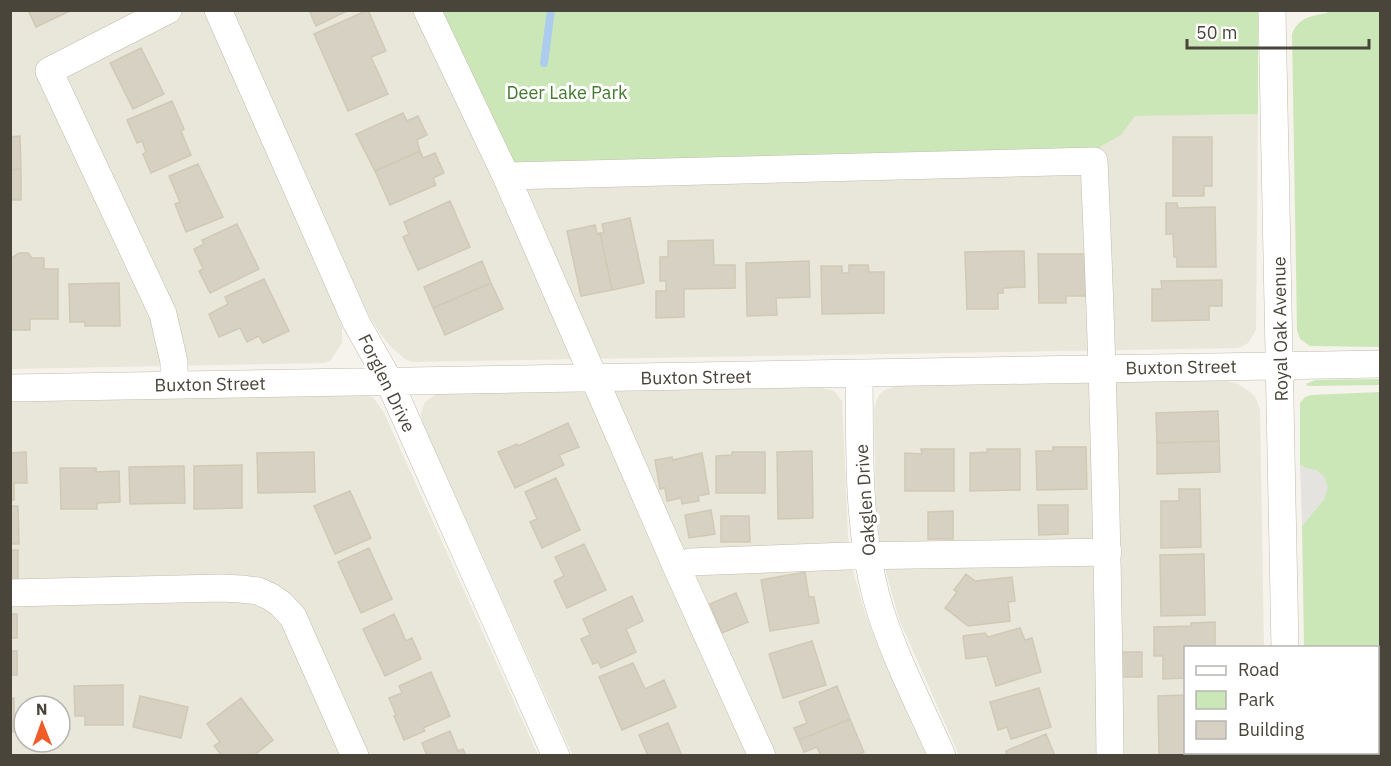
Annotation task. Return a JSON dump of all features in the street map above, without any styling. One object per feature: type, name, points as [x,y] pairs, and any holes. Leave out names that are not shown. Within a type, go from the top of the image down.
[{"type":"street","points":[[168,10],[49,71],[163,314],[174,362],[174,384]]},
{"type":"street","name":"Forglen Drive","points":[[218,10],[357,322],[389,381],[556,756]]},
{"type":"street","points":[[427,10],[506,176],[677,568],[762,756]]},
{"type":"street","name":"Royal Oak Avenue","points":[[1272,10],[1285,646]]},
{"type":"street","points":[[506,176],[1094,161],[1104,369],[1110,756]]},
{"type":"street","name":"Buxton Street","points":[[10,388],[1380,364]]},
{"type":"street","name":"Oakglen Drive","points":[[859,374],[861,501],[868,556],[883,618],[942,756]]},
{"type":"street","points":[[677,568],[690,562],[1108,552]]},
{"type":"street","points":[[10,593],[221,588],[258,591],[271,597],[293,617],[355,756]]},
{"type":"shaded area","points":[[10,11],[208,11],[326,283],[342,327],[342,343],[330,361],[324,363],[11,369]]},
{"type":"shaded area","points":[[232,11],[427,11],[1091,116],[1258,114],[1256,330],[1248,343],[1238,348],[412,362],[391,347],[367,312]]},
{"type":"shaded area","points":[[1224,380],[1238,384],[1255,397],[1260,409],[1264,646],[1184,646],[1184,754],[1266,755],[959,755],[899,619],[883,561],[876,512],[874,408],[883,391],[898,385]]},
{"type":"shaded area","points":[[812,386],[834,391],[842,401],[848,536],[853,571],[879,650],[926,755],[573,756],[422,422],[421,413],[425,402],[438,393]]},
{"type":"shaded area","points":[[348,394],[373,397],[384,413],[538,755],[11,755],[10,402]]},
{"type":"shaded area","points":[[1300,465],[1318,471],[1324,476],[1328,487],[1324,499],[1302,526]]},
{"type":"green space","name":"Deer Lake Park","points":[[427,11],[1258,11],[1258,114],[1135,116],[1121,135],[1094,150],[506,176]]},
{"type":"green space","points":[[1327,11],[1380,11],[1380,347],[1310,346],[1300,339],[1297,330],[1292,34],[1302,21],[1311,16],[1327,13]]},
{"type":"green space","points":[[1380,379],[1380,385],[1308,386],[1306,384],[1315,380]]},
{"type":"green space","points":[[1380,392],[1380,755],[1305,755],[1379,754],[1379,646],[1304,646],[1302,526],[1324,499],[1318,471],[1300,465],[1300,403],[1305,397]]},
{"type":"building","points":[[28,10],[72,10],[36,27]]},
{"type":"building","points":[[309,10],[346,10],[347,11],[316,26]]},
{"type":"building","points":[[368,10],[386,51],[371,57],[388,94],[348,111],[314,34]]},
{"type":"building","points":[[141,48],[164,94],[133,109],[110,63]]},
{"type":"building","points":[[172,101],[184,129],[181,131],[191,155],[151,173],[143,154],[146,152],[142,141],[137,143],[127,120]]},
{"type":"building","points":[[403,113],[407,121],[418,116],[427,135],[417,140],[420,151],[375,171],[356,134]]},
{"type":"building","points":[[20,136],[21,169],[10,170],[10,137]]},
{"type":"building","points":[[1173,137],[1212,137],[1212,186],[1204,186],[1204,196],[1173,196]]},
{"type":"building","points":[[420,151],[423,158],[435,153],[444,173],[433,178],[436,185],[390,205],[375,171]]},
{"type":"building","points":[[198,164],[223,217],[186,232],[175,204],[180,202],[169,176]]},
{"type":"building","points":[[21,169],[21,200],[10,200],[10,170]]},
{"type":"building","points":[[450,201],[470,247],[418,270],[403,237],[409,234],[404,222]]},
{"type":"building","points":[[1166,203],[1177,203],[1178,208],[1215,207],[1216,267],[1177,267],[1173,234],[1166,234]]},
{"type":"building","points":[[630,218],[644,283],[612,290],[600,233],[604,233],[602,224]]},
{"type":"building","points":[[237,224],[259,269],[210,293],[199,271],[203,269],[194,249],[204,244],[202,240]]},
{"type":"building","points":[[595,225],[597,234],[600,233],[612,290],[581,296],[567,231]]},
{"type":"building","points":[[713,240],[714,265],[735,265],[735,288],[684,289],[684,317],[656,318],[656,291],[666,291],[666,281],[660,281],[660,257],[668,257],[668,241]]},
{"type":"building","points":[[1024,251],[1025,287],[1003,288],[1003,293],[998,293],[998,309],[967,309],[965,252]]},
{"type":"building","points":[[19,253],[28,253],[32,258],[44,258],[44,269],[58,269],[58,319],[30,319],[30,330],[10,330],[10,259]]},
{"type":"building","points":[[1038,254],[1085,254],[1086,296],[1066,296],[1066,303],[1039,303]]},
{"type":"building","points":[[482,261],[491,283],[433,308],[424,287]]},
{"type":"building","points":[[809,261],[810,297],[776,298],[777,315],[747,316],[746,263]]},
{"type":"building","points":[[849,265],[868,265],[869,272],[884,272],[884,313],[822,314],[821,266],[842,266],[842,273],[849,273]]},
{"type":"building","points":[[264,279],[289,331],[263,343],[259,336],[247,342],[240,328],[219,337],[209,314],[228,304],[225,297]]},
{"type":"building","points":[[1222,280],[1222,306],[1209,306],[1209,320],[1152,321],[1152,289],[1162,289],[1161,281]]},
{"type":"building","points":[[119,283],[120,326],[85,326],[85,322],[70,322],[69,284]]},
{"type":"building","points":[[491,283],[503,309],[445,335],[433,308]]},
{"type":"building","points":[[1218,411],[1219,441],[1157,443],[1156,413]]},
{"type":"building","points":[[568,423],[579,447],[559,455],[564,465],[515,488],[498,452],[517,444],[518,446]]},
{"type":"building","points":[[1219,441],[1220,472],[1157,474],[1157,443]]},
{"type":"building","points":[[1053,447],[1086,447],[1087,489],[1037,490],[1036,451],[1053,451]]},
{"type":"building","points":[[921,449],[954,449],[954,491],[905,491],[905,453],[922,454]]},
{"type":"building","points":[[987,449],[1020,449],[1020,490],[970,491],[970,453],[987,452]]},
{"type":"building","points":[[812,451],[813,518],[778,519],[777,452]]},
{"type":"building","points":[[26,452],[27,483],[14,483],[14,500],[10,500],[10,453]]},
{"type":"building","points":[[314,452],[315,492],[258,493],[257,453]]},
{"type":"building","points":[[732,452],[765,452],[765,493],[716,493],[716,456],[732,455]]},
{"type":"building","points":[[702,453],[709,494],[698,496],[699,501],[682,504],[681,498],[667,501],[665,488],[660,489],[655,460],[672,457],[673,460]]},
{"type":"building","points":[[242,465],[242,508],[194,509],[194,466]]},
{"type":"building","points":[[184,466],[185,503],[130,504],[129,467]]},
{"type":"building","points":[[60,468],[96,468],[96,472],[119,471],[120,502],[97,503],[97,509],[61,509]]},
{"type":"building","points":[[556,478],[580,530],[542,548],[530,522],[537,519],[525,492]]},
{"type":"building","points":[[1179,489],[1200,489],[1201,547],[1161,548],[1161,501],[1179,501]]},
{"type":"building","points":[[350,491],[371,538],[335,554],[314,506]]},
{"type":"building","points":[[1038,505],[1068,505],[1068,534],[1039,535]]},
{"type":"building","points":[[10,506],[18,506],[19,544],[10,544]]},
{"type":"building","points":[[711,510],[715,534],[689,538],[685,515]]},
{"type":"building","points":[[953,511],[953,539],[928,539],[928,512]]},
{"type":"building","points":[[721,516],[749,516],[750,542],[721,542]]},
{"type":"building","points":[[584,544],[606,590],[567,608],[554,581],[564,576],[555,557]]},
{"type":"building","points":[[369,548],[392,599],[361,613],[338,562]]},
{"type":"building","points":[[10,550],[18,550],[18,581],[10,581]]},
{"type":"building","points":[[1204,554],[1205,615],[1161,616],[1160,555]]},
{"type":"building","points":[[805,572],[809,597],[814,597],[819,623],[770,631],[761,580]]},
{"type":"building","points":[[966,574],[975,581],[1012,577],[1015,601],[1008,602],[1010,621],[968,626],[945,608],[957,592],[954,590]]},
{"type":"building","points":[[736,593],[748,622],[722,633],[710,604]]},
{"type":"building","points":[[632,596],[643,621],[626,629],[636,652],[601,668],[598,662],[593,664],[581,639],[590,635],[583,619]]},
{"type":"building","points":[[10,614],[17,614],[17,638],[10,638]]},
{"type":"building","points":[[394,614],[406,641],[412,638],[421,659],[385,676],[363,629]]},
{"type":"building","points":[[1215,622],[1215,646],[1184,646],[1184,678],[1163,679],[1163,656],[1154,656],[1154,627],[1191,626],[1191,623]]},
{"type":"building","points":[[1020,628],[1025,640],[1032,638],[1041,672],[996,686],[987,656],[966,659],[963,636],[985,633],[988,637]]},
{"type":"building","points":[[812,641],[826,685],[783,698],[769,654]]},
{"type":"building","points":[[10,651],[17,651],[17,675],[10,675]]},
{"type":"building","points":[[1118,652],[1142,652],[1142,677],[1119,677]]},
{"type":"building","points":[[633,663],[645,689],[664,680],[676,707],[622,730],[599,677]]},
{"type":"building","points":[[431,672],[450,716],[423,728],[425,731],[404,740],[389,698],[402,693],[399,686]]},
{"type":"building","points":[[123,685],[123,725],[85,725],[85,716],[75,716],[74,686]]},
{"type":"building","points":[[837,686],[850,719],[799,740],[794,728],[807,723],[799,702]]},
{"type":"building","points":[[1039,688],[1051,727],[1011,739],[1007,727],[998,730],[990,702]]},
{"type":"building","points":[[1184,695],[1184,754],[1225,754],[1225,756],[1159,756],[1158,696]]},
{"type":"building","points":[[140,696],[188,707],[181,738],[133,727]]},
{"type":"building","points":[[10,698],[12,698],[12,732],[10,732]]},
{"type":"building","points":[[241,698],[273,740],[253,756],[222,756],[214,746],[220,742],[207,724]]},
{"type":"building","points":[[850,719],[864,752],[855,756],[821,756],[817,747],[804,752],[799,740]]},
{"type":"building","points":[[668,723],[682,756],[648,756],[639,735]]},
{"type":"building","points":[[450,731],[458,751],[463,749],[466,756],[427,756],[422,743]]},
{"type":"building","points":[[1046,734],[1055,756],[1007,756],[1006,751]]},
{"type":"waterway","points":[[544,63],[551,10]]}]
